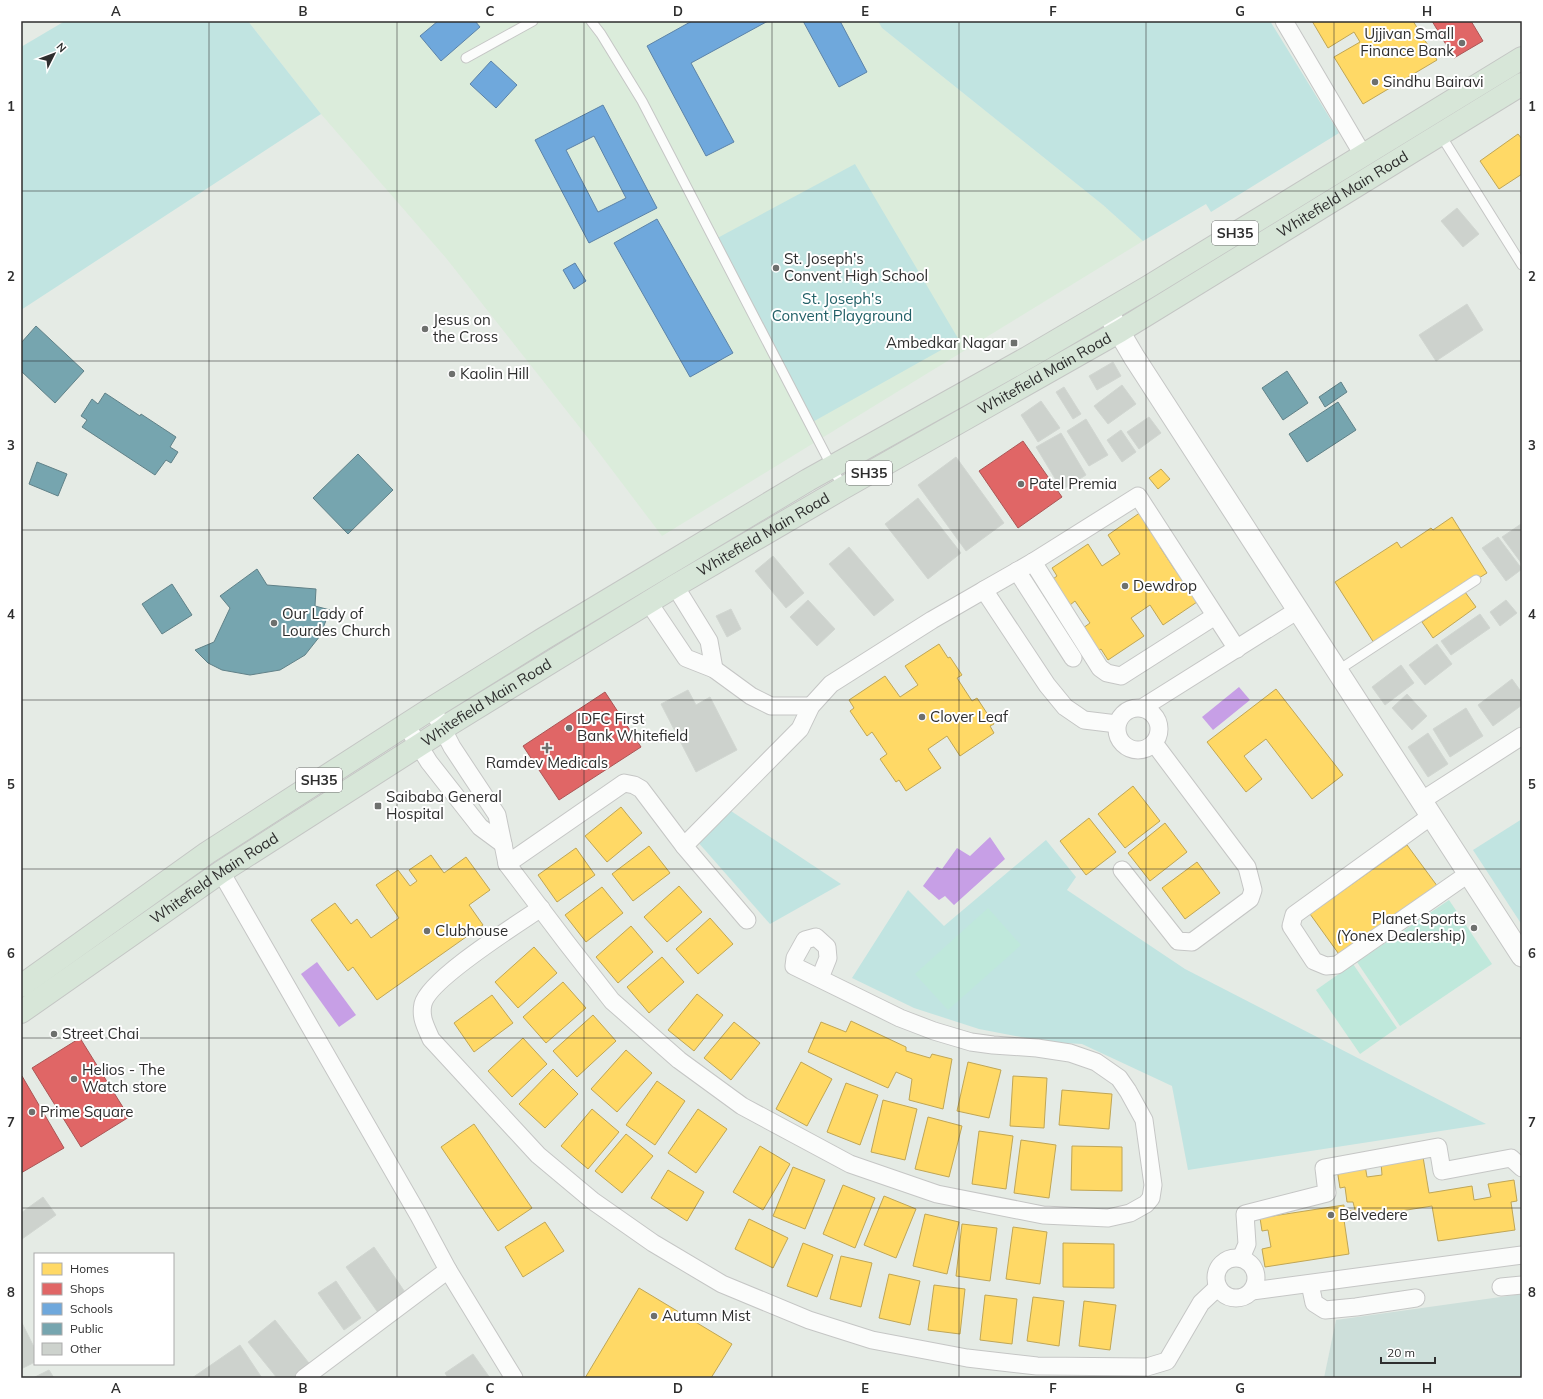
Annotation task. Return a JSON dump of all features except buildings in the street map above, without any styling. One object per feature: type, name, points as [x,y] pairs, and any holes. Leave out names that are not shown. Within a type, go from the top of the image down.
[{"type":"main road","name":"Whitefield Main Road","points":[[21,986],[207,853],[432,708],[543,639],[832,467],[1027,358],[1107,311],[1522,58]]},
{"type":"main road","name":"Whitefield Main Road","points":[[21,1012],[221,872],[443,730],[450,724],[675,586],[843,488],[1120,331],[1522,84]]},
{"type":"street","points":[[1284,21],[1363,155]]},
{"type":"street","points":[[1107,311],[1120,331],[1130,351],[1522,956]]},
{"type":"street","points":[[684,846],[800,730],[811,706],[831,684],[932,620],[1032,562],[1138,496],[1237,648]]},
{"type":"street","points":[[1032,562],[1100,668],[1107,673],[1121,676],[1215,616]]},
{"type":"street","points":[[1016,571],[1073,658]]},
{"type":"street","points":[[675,586],[709,641],[714,669]]},
{"type":"street","points":[[984,590],[1047,685],[1065,707],[1084,720],[1117,724]]},
{"type":"street","points":[[649,603],[686,658],[714,669],[752,696],[771,706],[811,706]]},
{"type":"street","points":[[1142,708],[1298,610]]},
{"type":"street","points":[[432,708],[452,747],[497,815],[507,864],[612,1001],[679,1060],[742,1106],[850,1164],[937,1194],[1043,1215],[1108,1218],[1130,1213],[1146,1204],[1151,1198],[1153,1185],[1144,1120],[1119,1078],[1096,1062],[1070,1053],[1037,1048],[971,1042],[934,1031],[900,1018],[820,978]]},
{"type":"street","points":[[1142,708],[1150,712],[1158,723],[1159,730],[1154,743],[1149,748],[1135,750],[1122,744],[1116,731],[1117,724],[1124,713],[1130,709],[1142,708]]},
{"type":"street","points":[[406,725],[429,762],[480,827],[503,844]]},
{"type":"street","points":[[1468,874],[1337,965],[1326,966],[1314,961],[1291,926],[1294,915],[1426,809],[1522,736]]},
{"type":"street","points":[[1122,870],[1178,941],[1192,942],[1250,899],[1253,890],[1247,867],[1154,743]]},
{"type":"street","points":[[507,864],[624,783],[634,785],[641,789],[684,846],[747,920]]},
{"type":"street","points":[[221,872],[419,1216],[448,1270],[514,1378]]},
{"type":"street","points":[[541,908],[456,967],[437,982],[423,1003],[422,1019],[431,1039],[538,1155],[587,1196],[653,1243],[722,1284],[809,1320],[872,1340],[966,1358],[1037,1366],[1139,1367],[1147,1367],[1167,1361],[1201,1303],[1218,1287]]},
{"type":"street","points":[[1241,1258],[1247,1244],[1245,1214],[1327,1193],[1324,1168],[1438,1147],[1442,1171],[1511,1158],[1522,1168]]},
{"type":"street","points":[[1252,1291],[1257,1278],[1252,1265],[1241,1258],[1228,1259],[1218,1268],[1216,1274],[1218,1287],[1227,1297],[1234,1299],[1241,1298],[1252,1291],[1522,1255]]},
{"type":"street","points":[[304,1378],[448,1270]]},
{"type":"street","points":[[1310,1284],[1314,1303],[1325,1310],[1416,1298]]},
{"type":"street","points":[[1501,1287],[1522,1285]]},
{"type":"lane","points":[[466,58],[533,21]]},
{"type":"lane","points":[[591,21],[601,34],[642,101],[843,488]]},
{"type":"lane","points":[[1440,134],[1522,265]]},
{"type":"lane","points":[[1337,671],[1476,580]]},
{"type":"shaded area","name":"St. Joseph's Convent High School","points":[[248,21],[878,21],[882,28],[1103,205],[1143,241],[662,536],[581,429],[446,258],[321,114]]},
{"type":"shaded area","points":[[1239,687],[1250,700],[1213,730],[1202,717]]},
{"type":"shaded area","points":[[990,837],[1005,859],[954,905],[945,896],[939,900],[923,886],[937,867],[942,869],[957,848],[970,856]]},
{"type":"shaded area","points":[[1449,900],[1492,964],[1400,1026],[1357,962]]},
{"type":"shaded area","points":[[988,908],[1021,945],[948,1010],[915,974]]},
{"type":"shaded area","points":[[317,962],[356,1015],[339,1027],[301,974]]},
{"type":"shaded area","points":[[1353,964],[1397,1028],[1360,1054],[1316,990]]},
{"type":"shaded area","points":[[1522,1294],[1522,1378],[1324,1378],[1336,1320]]},
{"type":"green space","points":[[65,21],[248,21],[321,114],[21,310],[21,47]]},
{"type":"green space","points":[[878,21],[1270,21],[1339,133],[1211,212],[1206,204],[1143,241],[1103,205],[882,28]]},
{"type":"green space","name":"St. Joseph's Convent Playground","points":[[855,164],[959,340],[809,424],[710,242]]},
{"type":"green space","points":[[731,811],[841,884],[770,924],[697,841]]},
{"type":"green space","points":[[1522,819],[1522,925],[1473,850]]},
{"type":"green space","points":[[1046,840],[1076,877],[1067,890],[1185,969],[1486,1124],[1188,1170],[1172,1086],[1082,1044],[1047,1042],[979,1029],[914,1008],[852,978],[908,890],[944,926]]},
{"type":"place","name":"Ujjivan Small Finance Bank","points":[[1462,43]]},
{"type":"place","name":"Sindhu Bairavi","points":[[1375,82]]},
{"type":"place","name":"St. Joseph's Convent High School","points":[[776,268]]},
{"type":"place","name":"Jesus on the Cross","points":[[425,329]]},
{"type":"place","name":"Ambedkar Nagar","points":[[1014,343]]},
{"type":"place","name":"Kaolin Hill","points":[[452,374]]},
{"type":"place","name":"Patel Premia","points":[[1021,484]]},
{"type":"place","name":"Dewdrop","points":[[1125,586]]},
{"type":"place","name":"Our Lady of Lourdes Church","points":[[274,623]]},
{"type":"place","name":"Clover Leaf","points":[[922,717]]},
{"type":"place","name":"IDFC First Bank Whitefield","points":[[569,728]]},
{"type":"place","name":"Ramdev Medicals","points":[[547,748]]},
{"type":"place","name":"Saibaba General Hospital","points":[[378,806]]},
{"type":"place","name":"Planet Sports (Yonex Dealership)","points":[[1474,928]]},
{"type":"place","name":"Clubhouse","points":[[427,931]]},
{"type":"place","name":"Street Chai","points":[[54,1034]]},
{"type":"place","name":"Helios - The Watch store","points":[[74,1079]]},
{"type":"place","name":"Prime Square","points":[[32,1112]]},
{"type":"place","name":"Belvedere","points":[[1331,1215]]},
{"type":"place","name":"Autumn Mist","points":[[654,1316]]}]
